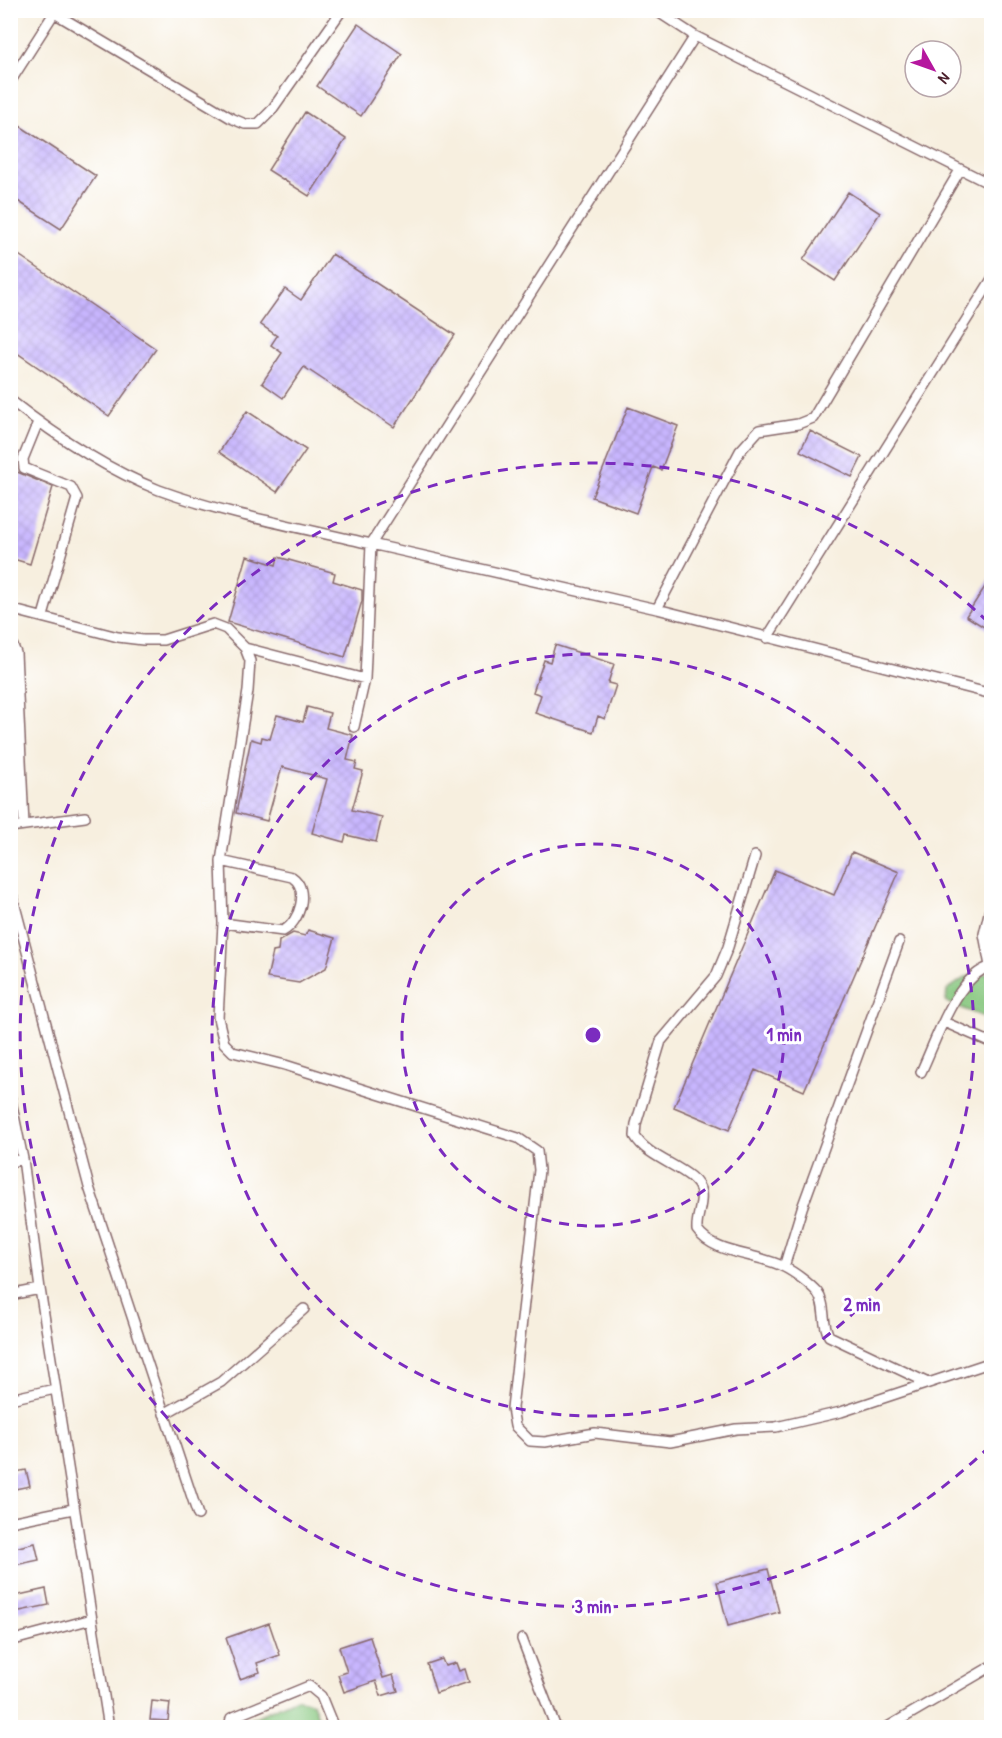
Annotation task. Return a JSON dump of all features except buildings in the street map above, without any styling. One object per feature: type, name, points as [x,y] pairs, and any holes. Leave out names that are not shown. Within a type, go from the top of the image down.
[{"type":"lane","points":[[10,82],[56,12],[231,118],[244,124],[258,124],[271,111],[342,10]]},
{"type":"lane","points":[[655,10],[695,36],[992,185]]},
{"type":"lane","points":[[354,727],[365,679],[371,544],[695,36]]},
{"type":"lane","points":[[657,609],[744,445],[759,430],[798,424],[813,417],[960,170]]},
{"type":"lane","points":[[767,638],[992,279]]},
{"type":"lane","points":[[10,400],[38,422],[91,457],[159,489],[256,517],[657,609],[992,694]]},
{"type":"lane","points":[[38,422],[23,459],[24,468],[71,487],[77,498],[44,616]]},
{"type":"lane","points":[[10,609],[118,637],[143,640],[163,640],[213,624],[226,629],[245,648],[250,661],[248,691],[221,861],[223,923],[218,1018],[224,1043],[233,1052],[285,1065],[518,1138],[537,1151],[538,1170],[512,1408],[515,1426],[530,1441],[545,1442],[595,1433],[670,1442],[736,1429],[776,1427],[841,1412],[992,1362]]},
{"type":"lane","points":[[10,639],[16,653],[24,825]]},
{"type":"lane","points":[[245,648],[365,679]]},
{"type":"lane","points":[[10,827],[85,817]]},
{"type":"lane","points":[[755,855],[728,947],[716,976],[661,1041],[636,1124],[635,1136],[650,1153],[687,1174],[699,1185],[702,1194],[697,1230],[705,1241],[784,1267],[816,1291],[821,1298],[825,1329],[829,1336],[928,1383]]},
{"type":"lane","points":[[221,861],[292,877],[299,881],[302,889],[297,919],[283,931],[223,923]]},
{"type":"lane","points":[[10,887],[89,1187],[198,1515]]},
{"type":"lane","points":[[921,1072],[964,985],[976,973],[991,966],[984,934],[992,901]]},
{"type":"lane","points":[[784,1267],[802,1208],[898,942]]},
{"type":"lane","points":[[944,1022],[992,1043]]},
{"type":"lane","points":[[10,1096],[23,1159],[73,1509],[109,1728]]},
{"type":"lane","points":[[10,1162],[23,1159]]},
{"type":"lane","points":[[10,1294],[40,1289]]},
{"type":"lane","points":[[165,1414],[236,1370],[304,1310]]},
{"type":"lane","points":[[10,1399],[55,1389]]},
{"type":"lane","points":[[10,1522],[73,1509]]},
{"type":"lane","points":[[10,1641],[92,1619]]},
{"type":"lane","points":[[522,1639],[556,1728]]},
{"type":"lane","points":[[886,1728],[990,1671]]},
{"type":"lane","points":[[229,1728],[231,1718],[309,1686],[321,1696],[334,1728]]},
{"type":"green space","points":[[991,973],[991,1020],[946,1002],[947,990],[966,977]]},
{"type":"green space","points":[[297,1698],[313,1703],[322,1727],[231,1728]]}]
